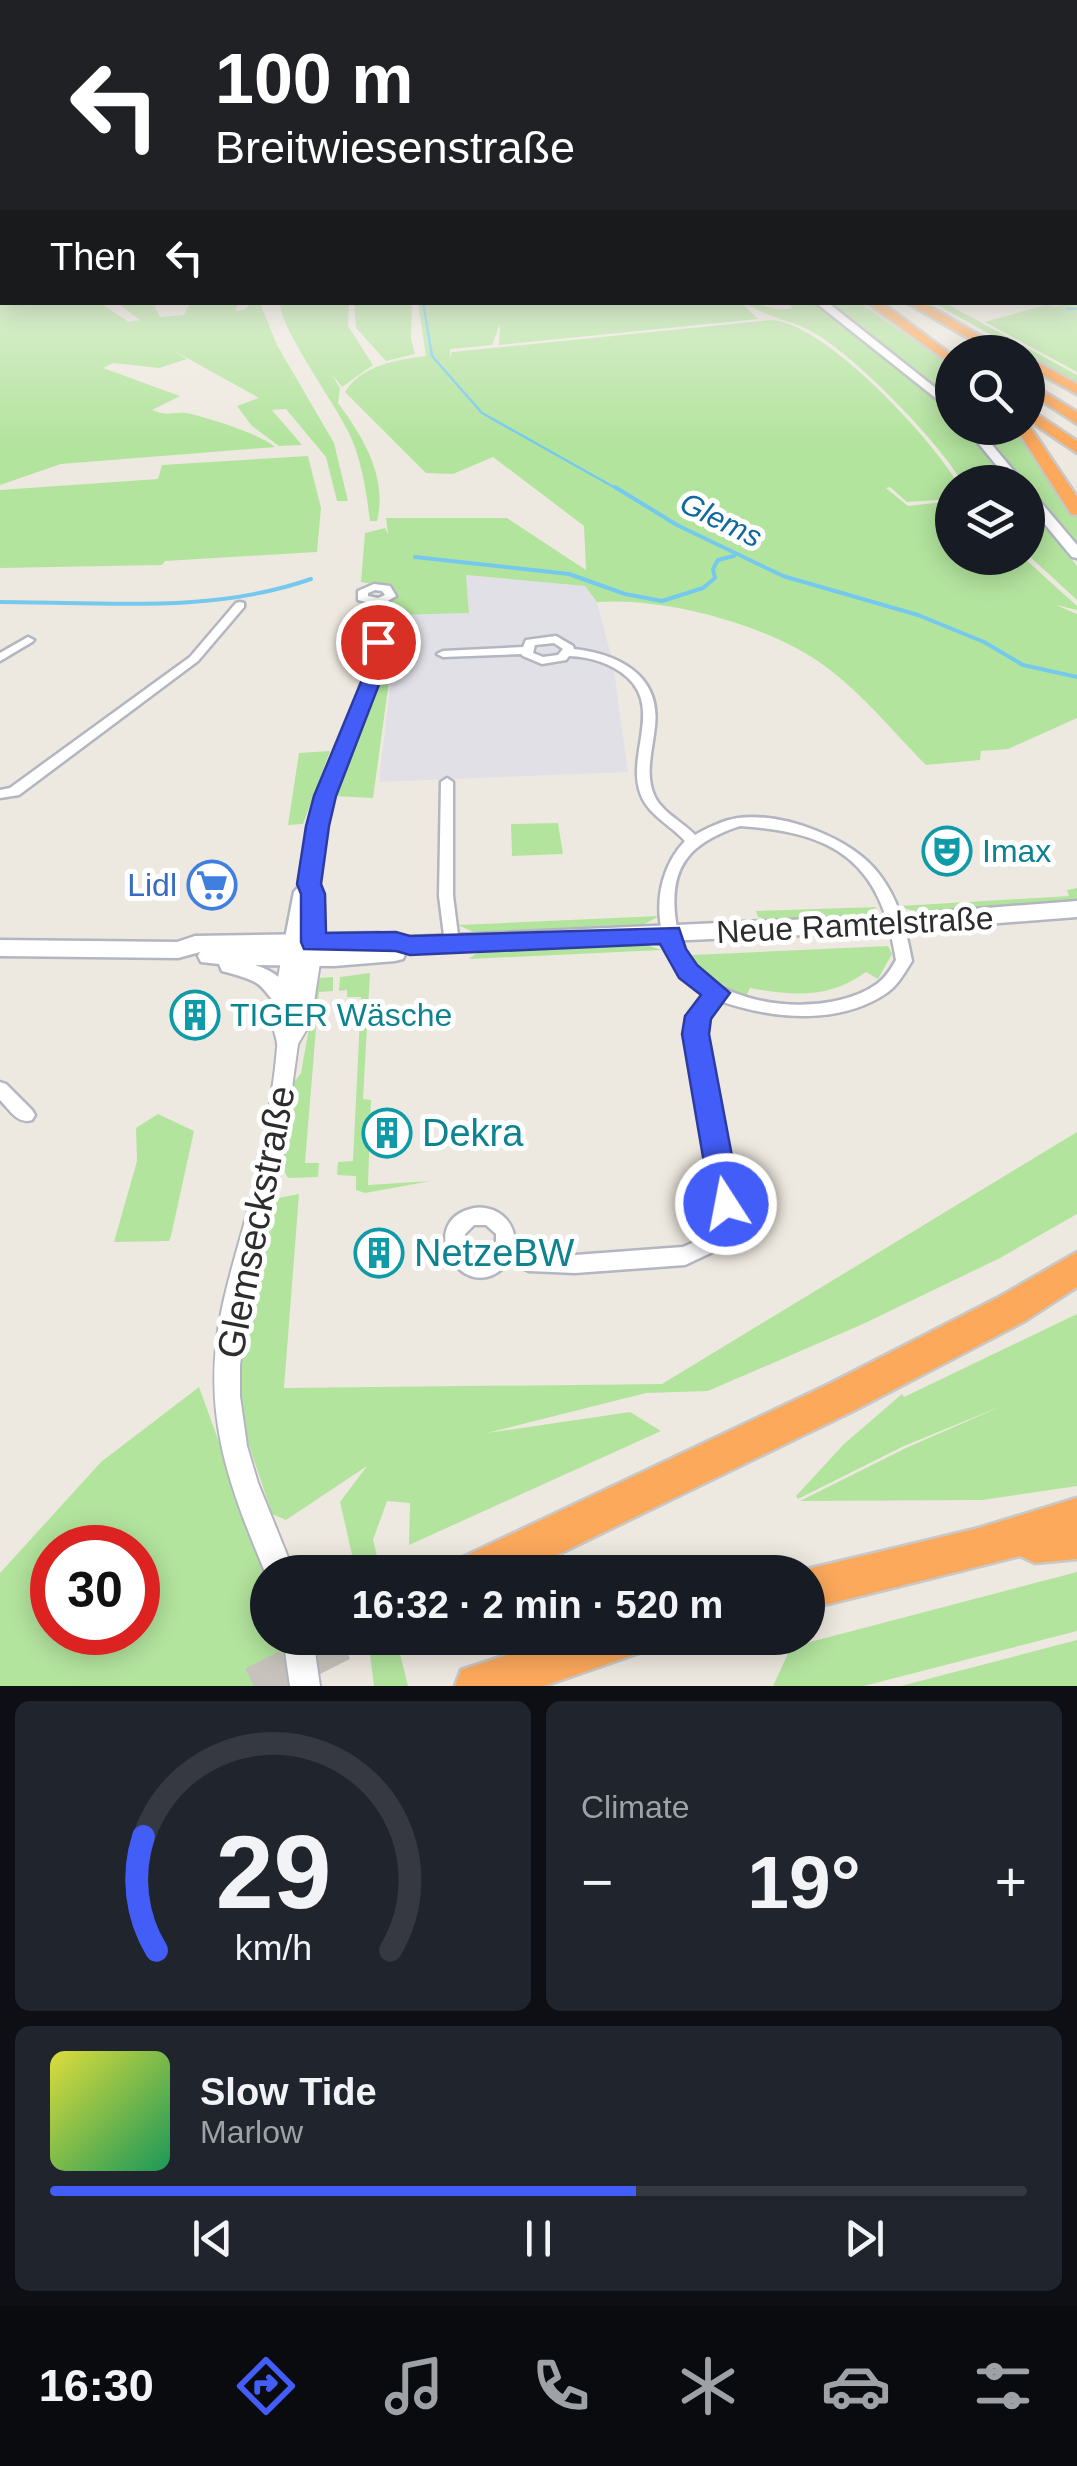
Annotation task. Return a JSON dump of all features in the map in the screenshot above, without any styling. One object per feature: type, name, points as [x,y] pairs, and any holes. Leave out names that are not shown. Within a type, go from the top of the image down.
[{"type":"highway","points":[[876,305],[935,345]]},
{"type":"highway","points":[[893,305],[935,341]]},
{"type":"highway","points":[[913,305],[955,335]]},
{"type":"highway","points":[[915,305],[970,335]]},
{"type":"highway","points":[[931,305],[983,335]]},
{"type":"highway","points":[[1045,372],[1077,390]]},
{"type":"highway","points":[[1045,373],[1077,390]]},
{"type":"highway","points":[[1045,398],[1077,420]]},
{"type":"highway","points":[[1045,410],[1077,433]]},
{"type":"highway","points":[[1045,425],[1077,448]]},
{"type":"highway","points":[[1035,445],[1077,510]]},
{"type":"highway","points":[[1012,1310],[1077,1268]]},
{"type":"highway","points":[[513,1555],[1012,1310],[1077,1286]]},
{"type":"highway","points":[[825,1584],[976,1548],[1077,1518]]},
{"type":"highway","points":[[976,1548],[1077,1539]]},
{"type":"highway","points":[[478,1686],[572,1655]]},
{"type":"main road","points":[[824,305],[935,393]]},
{"type":"main road","points":[[986,445],[1003,465]]},
{"type":"main road","points":[[1045,516],[1077,554]]},
{"type":"main road","name":"Neue Ramtelstraße","points":[[0,948],[394,954],[410,946],[452,943],[898,923],[1077,909]]},
{"type":"main road","points":[[189,953],[212,963],[244,967],[266,977],[286,1000]]},
{"type":"street","name":"Glemseckstraße","points":[[273,1555],[244,1483],[230,1428],[226,1390],[233,1310],[266,1185],[288,1043],[301,1022],[301,892],[309,884],[325,796],[371,682],[382,620],[379,602]]},
{"type":"street","points":[[7,793],[194,659],[240,604]]},
{"type":"street","points":[[526,650],[530,642],[549,638],[566,644],[568,652]]},
{"type":"street","points":[[0,658],[28,640]]},
{"type":"street","points":[[443,654],[526,650],[542,661],[556,660],[568,652],[610,660],[644,686],[652,712],[642,774],[647,796],[662,814],[685,829],[693,842]]},
{"type":"street","points":[[447,782],[446,896],[452,943]]},
{"type":"street","points":[[739,822],[792,826],[834,841],[868,868],[892,904],[898,923],[904,961],[887,985],[851,1004],[828,1009],[774,1008],[717,993],[688,972],[674,951],[670,934],[666,904],[668,870],[693,842],[739,822]]},
{"type":"street","name":"Glemseckstraße","points":[[288,1043],[282,1025],[302,950]]},
{"type":"street","points":[[505,1250],[529,1262],[575,1264],[685,1256],[710,1244],[718,1234],[726,1204],[696,1034],[698,1016],[717,993]]},
{"type":"street","points":[[0,1089],[26,1114]]},
{"type":"street","points":[[300,1655],[305,1686]]},
{"type":"shaded area","points":[[466,575],[585,586],[597,602],[613,663],[628,772],[379,782],[398,615],[468,613]]},
{"type":"green space","points":[[0,305],[103,305],[129,322],[140,320],[120,305],[154,305],[160,317],[184,315],[189,305],[238,305],[235,311],[261,305],[277,345],[334,443],[348,501],[337,501],[326,457],[286,409],[272,410],[302,445],[279,446],[252,426],[237,406],[259,398],[171,349],[187,359],[159,368],[113,363],[103,368],[180,396],[152,410],[212,420],[275,447],[61,464],[0,485]]},
{"type":"green space","points":[[280,305],[349,305],[348,326],[373,365],[342,387],[331,373],[340,388],[338,403],[364,444],[376,473],[380,505],[377,521],[370,521],[360,464],[348,431]]},
{"type":"green space","points":[[354,305],[412,305],[415,354],[386,361],[356,328]]},
{"type":"green space","points":[[418,305],[744,305],[758,319],[499,345],[500,324],[492,345],[450,349],[450,358],[452,352],[771,320],[793,326],[819,340],[874,385],[946,465],[935,465],[935,500],[907,502],[890,487],[886,488],[908,506],[935,503],[935,575],[1043,575],[1077,606],[1077,610],[1056,605],[1077,614],[1077,718],[1008,749],[981,751],[980,760],[926,765],[840,678],[776,638],[685,609],[597,602],[585,586],[466,575],[469,613],[398,615],[373,798],[332,796],[376,693],[395,592],[390,587],[361,582],[365,533],[385,528],[388,534],[386,518],[507,518],[586,570],[584,526],[493,457],[453,474],[426,473],[345,392],[370,370],[426,356]]},
{"type":"green space","points":[[750,305],[779,309],[818,305],[935,398],[935,445],[981,445],[998,465],[950,465],[874,381],[833,346],[798,325]]},
{"type":"green space","points":[[828,305],[864,305],[935,355],[935,390]]},
{"type":"green space","points":[[938,305],[949,305],[1004,335],[991,335]]},
{"type":"green space","points":[[1046,305],[1077,305],[1077,372],[1045,355],[1045,335],[1009,335],[985,322]]},
{"type":"green space","points":[[1045,358],[1077,375],[1077,383],[1045,365]]},
{"type":"green space","points":[[991,445],[1030,445],[1042,465],[1009,465]]},
{"type":"green space","points":[[308,456],[321,508],[317,552],[165,561],[162,565],[0,568],[0,490],[158,479],[162,465]]},
{"type":"green space","points":[[1045,470],[1077,515],[1077,547],[1045,509]]},
{"type":"green space","points":[[1045,525],[1077,566],[1077,600],[1045,571]]},
{"type":"green space","points":[[330,751],[303,824],[288,825],[299,753]]},
{"type":"green space","points":[[558,823],[563,854],[512,856],[511,824]]},
{"type":"green space","points":[[1077,888],[1077,901],[1013,909],[933,912],[900,906],[1069,896],[1067,890]]},
{"type":"green space","points":[[877,907],[865,916],[775,921],[758,917],[756,911]]},
{"type":"green space","points":[[659,916],[641,926],[478,934],[458,925]]},
{"type":"green space","points":[[646,945],[662,950],[468,959],[479,952]]},
{"type":"green space","points":[[888,946],[892,954],[878,979],[866,972],[824,991],[796,994],[750,988],[746,997],[701,973],[692,955]]},
{"type":"green space","points":[[370,973],[363,1099],[371,1100],[368,1185],[431,1181],[365,1193],[356,1190],[356,1176],[337,1175],[338,1162],[353,1161],[361,997],[347,997],[347,990],[339,991],[340,977]]},
{"type":"green space","points":[[333,977],[333,991],[319,992],[305,1163],[319,1163],[318,1177],[288,1178],[280,1163],[292,1085],[301,1073],[316,988],[320,978]]},
{"type":"green space","points":[[158,1114],[194,1131],[171,1236],[169,1241],[114,1242],[137,1161],[136,1128]]},
{"type":"green space","points":[[1077,1132],[1077,1214],[1000,1258],[863,1324],[708,1391],[646,1393],[487,1433],[630,1412],[661,1431],[409,1545],[410,1503],[387,1501],[373,1540],[377,1555],[352,1555],[340,1502],[367,1466],[286,1520],[272,1514],[242,1424],[238,1358],[257,1259],[278,1198],[299,1194],[284,1388],[662,1384]]},
{"type":"green space","points":[[1077,1314],[1077,1486],[982,1500],[800,1501],[1004,1405],[904,1446],[798,1499],[796,1496],[844,1444],[902,1394],[904,1397]]},
{"type":"green space","points":[[199,1387],[260,1555],[250,1555],[250,1655],[290,1655],[298,1686],[0,1686],[0,1573],[30,1540],[30,1655],[160,1655],[160,1525],[44,1525],[101,1462]]},
{"type":"green space","points":[[1077,1572],[1077,1631],[864,1686],[773,1686],[787,1655],[825,1655],[825,1638]]},
{"type":"green space","points":[[1077,1640],[1077,1686],[901,1686]]},
{"type":"green space","points":[[370,1655],[400,1655],[408,1686],[374,1686]]},
{"type":"waterway","name":"Glems","points":[[424,305],[432,356],[482,413],[619,490]]},
{"type":"waterway","points":[[1067,309],[1077,309]]},
{"type":"waterway","name":"Glems","points":[[615,487],[677,525],[783,576],[918,615],[984,642],[1023,665],[1077,677]]},
{"type":"waterway","points":[[415,557],[569,574],[625,594],[662,601],[703,588],[715,578],[713,569],[718,560],[734,556]]},
{"type":"waterway","points":[[0,602],[196,602],[273,590],[311,579]]},
{"type":"tunnel","points":[[254,1686],[315,1655]]},
{"type":"place","name":"Imax","points":[[947,851]]},
{"type":"place","name":"Lidl","points":[[212,885]]},
{"type":"place","name":"TIGER Wäsche","points":[[195,1015]]},
{"type":"place","name":"Dekra","points":[[387,1133]]},
{"type":"place","name":"NetzeBW","points":[[379,1253]]},
{"type":"route","points":[[378,642],[371,682],[325,796],[318,826],[309,884],[313,894],[313,942],[396,942],[410,946],[670,934],[674,951],[688,972],[717,993],[698,1016],[696,1034],[726,1204]]}]
